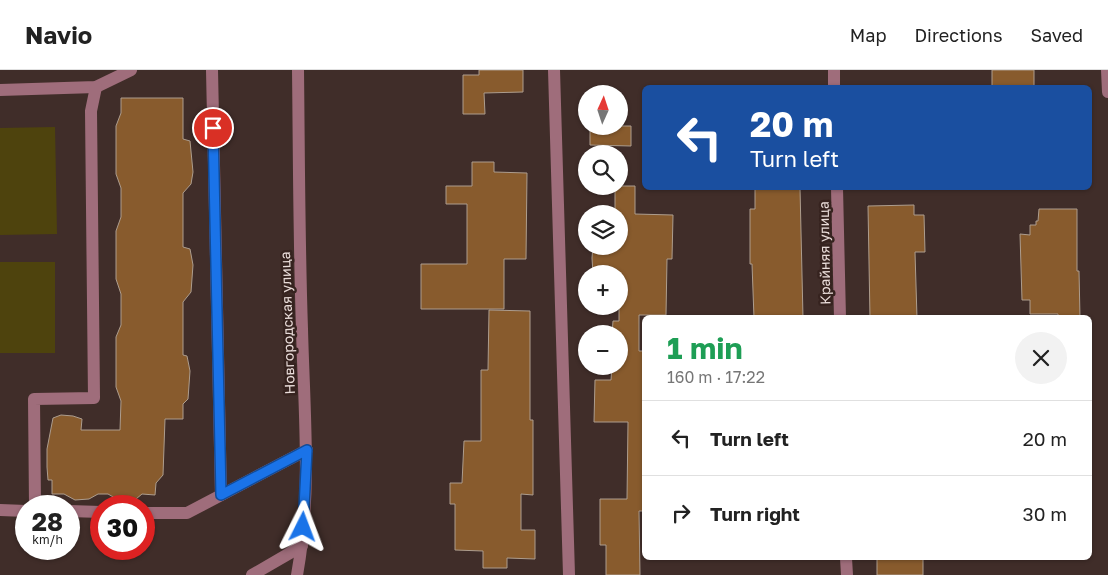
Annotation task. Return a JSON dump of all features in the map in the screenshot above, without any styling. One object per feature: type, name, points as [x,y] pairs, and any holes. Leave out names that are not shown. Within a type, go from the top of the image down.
[{"type":"street","points":[[0,90],[96,87],[131,70]]},
{"type":"street","points":[[212,70],[221,495]]},
{"type":"street","name":"Новгородская улица","points":[[297,575],[302,546],[307,450],[301,318],[298,70]]},
{"type":"street","points":[[554,70],[569,575]]},
{"type":"street","points":[[834,70],[834,85]]},
{"type":"street","points":[[1107,70],[1108,92]]},
{"type":"street","points":[[36,495],[34,398],[94,398],[91,111],[96,87]]},
{"type":"street","name":"Крайняя улица","points":[[837,190],[840,315]]},
{"type":"street","points":[[155,513],[187,513],[307,450]]},
{"type":"street","points":[[0,510],[15,511]]},
{"type":"street","points":[[252,575],[302,546]]},
{"type":"street","points":[[846,560],[847,575]]},
{"type":"shaded area","points":[[55,127],[57,234],[0,235],[0,128]]},
{"type":"shaded area","points":[[0,262],[55,262],[55,353],[0,353]]},
{"type":"building","points":[[479,70],[523,70],[523,92],[484,93],[485,114],[463,114],[463,75],[479,75]]},
{"type":"building","points":[[992,70],[1034,70],[1034,85],[992,85]]},
{"type":"building","points":[[121,98],[183,98],[183,139],[190,141],[193,172],[191,184],[183,193],[183,247],[190,249],[193,265],[191,292],[183,302],[183,355],[187,356],[190,371],[188,399],[183,404],[183,419],[165,419],[163,475],[156,483],[155,495],[98,494],[90,495],[89,499],[80,500],[80,495],[52,494],[52,480],[48,480],[47,449],[53,418],[61,415],[82,419],[81,430],[120,430],[121,401],[116,387],[116,337],[121,325],[121,294],[116,279],[116,231],[121,217],[121,188],[116,174],[116,126],[121,113]]},
{"type":"building","points":[[628,126],[631,126],[631,146],[590,145],[590,135],[628,135]]},
{"type":"building","points":[[472,162],[494,162],[494,172],[527,173],[526,259],[504,259],[504,309],[421,309],[421,264],[467,264],[467,204],[446,204],[446,186],[472,186]]},
{"type":"building","points":[[628,186],[635,186],[635,214],[673,215],[672,259],[667,259],[666,315],[639,315],[639,351],[642,351],[642,511],[639,511],[640,575],[606,575],[606,545],[600,545],[600,499],[627,499],[628,422],[594,422],[595,380],[611,380],[611,375],[628,375],[628,325],[613,325],[613,321],[619,321],[619,315],[628,315],[628,265],[592,265],[592,255],[628,255],[628,205],[615,205],[615,195],[628,195]]},
{"type":"building","points":[[755,190],[800,190],[803,315],[754,315],[752,264],[750,264],[750,209],[755,209]]},
{"type":"building","points":[[914,205],[914,215],[924,215],[925,252],[915,252],[917,315],[870,315],[868,206]]},
{"type":"building","points":[[1039,209],[1077,209],[1077,271],[1079,271],[1080,315],[1030,314],[1030,300],[1022,300],[1020,234],[1030,235],[1030,225],[1036,225],[1036,221],[1038,221]]},
{"type":"building","points":[[489,310],[530,311],[530,420],[533,420],[533,495],[521,494],[521,530],[535,530],[535,559],[507,558],[507,568],[483,568],[483,551],[455,550],[455,504],[450,504],[450,483],[462,483],[464,441],[481,441],[481,370],[488,370]]},
{"type":"building","points":[[877,560],[923,560],[923,575],[877,575]]},
{"type":"route","points":[[213,128],[221,495],[307,450],[303,527]]}]
